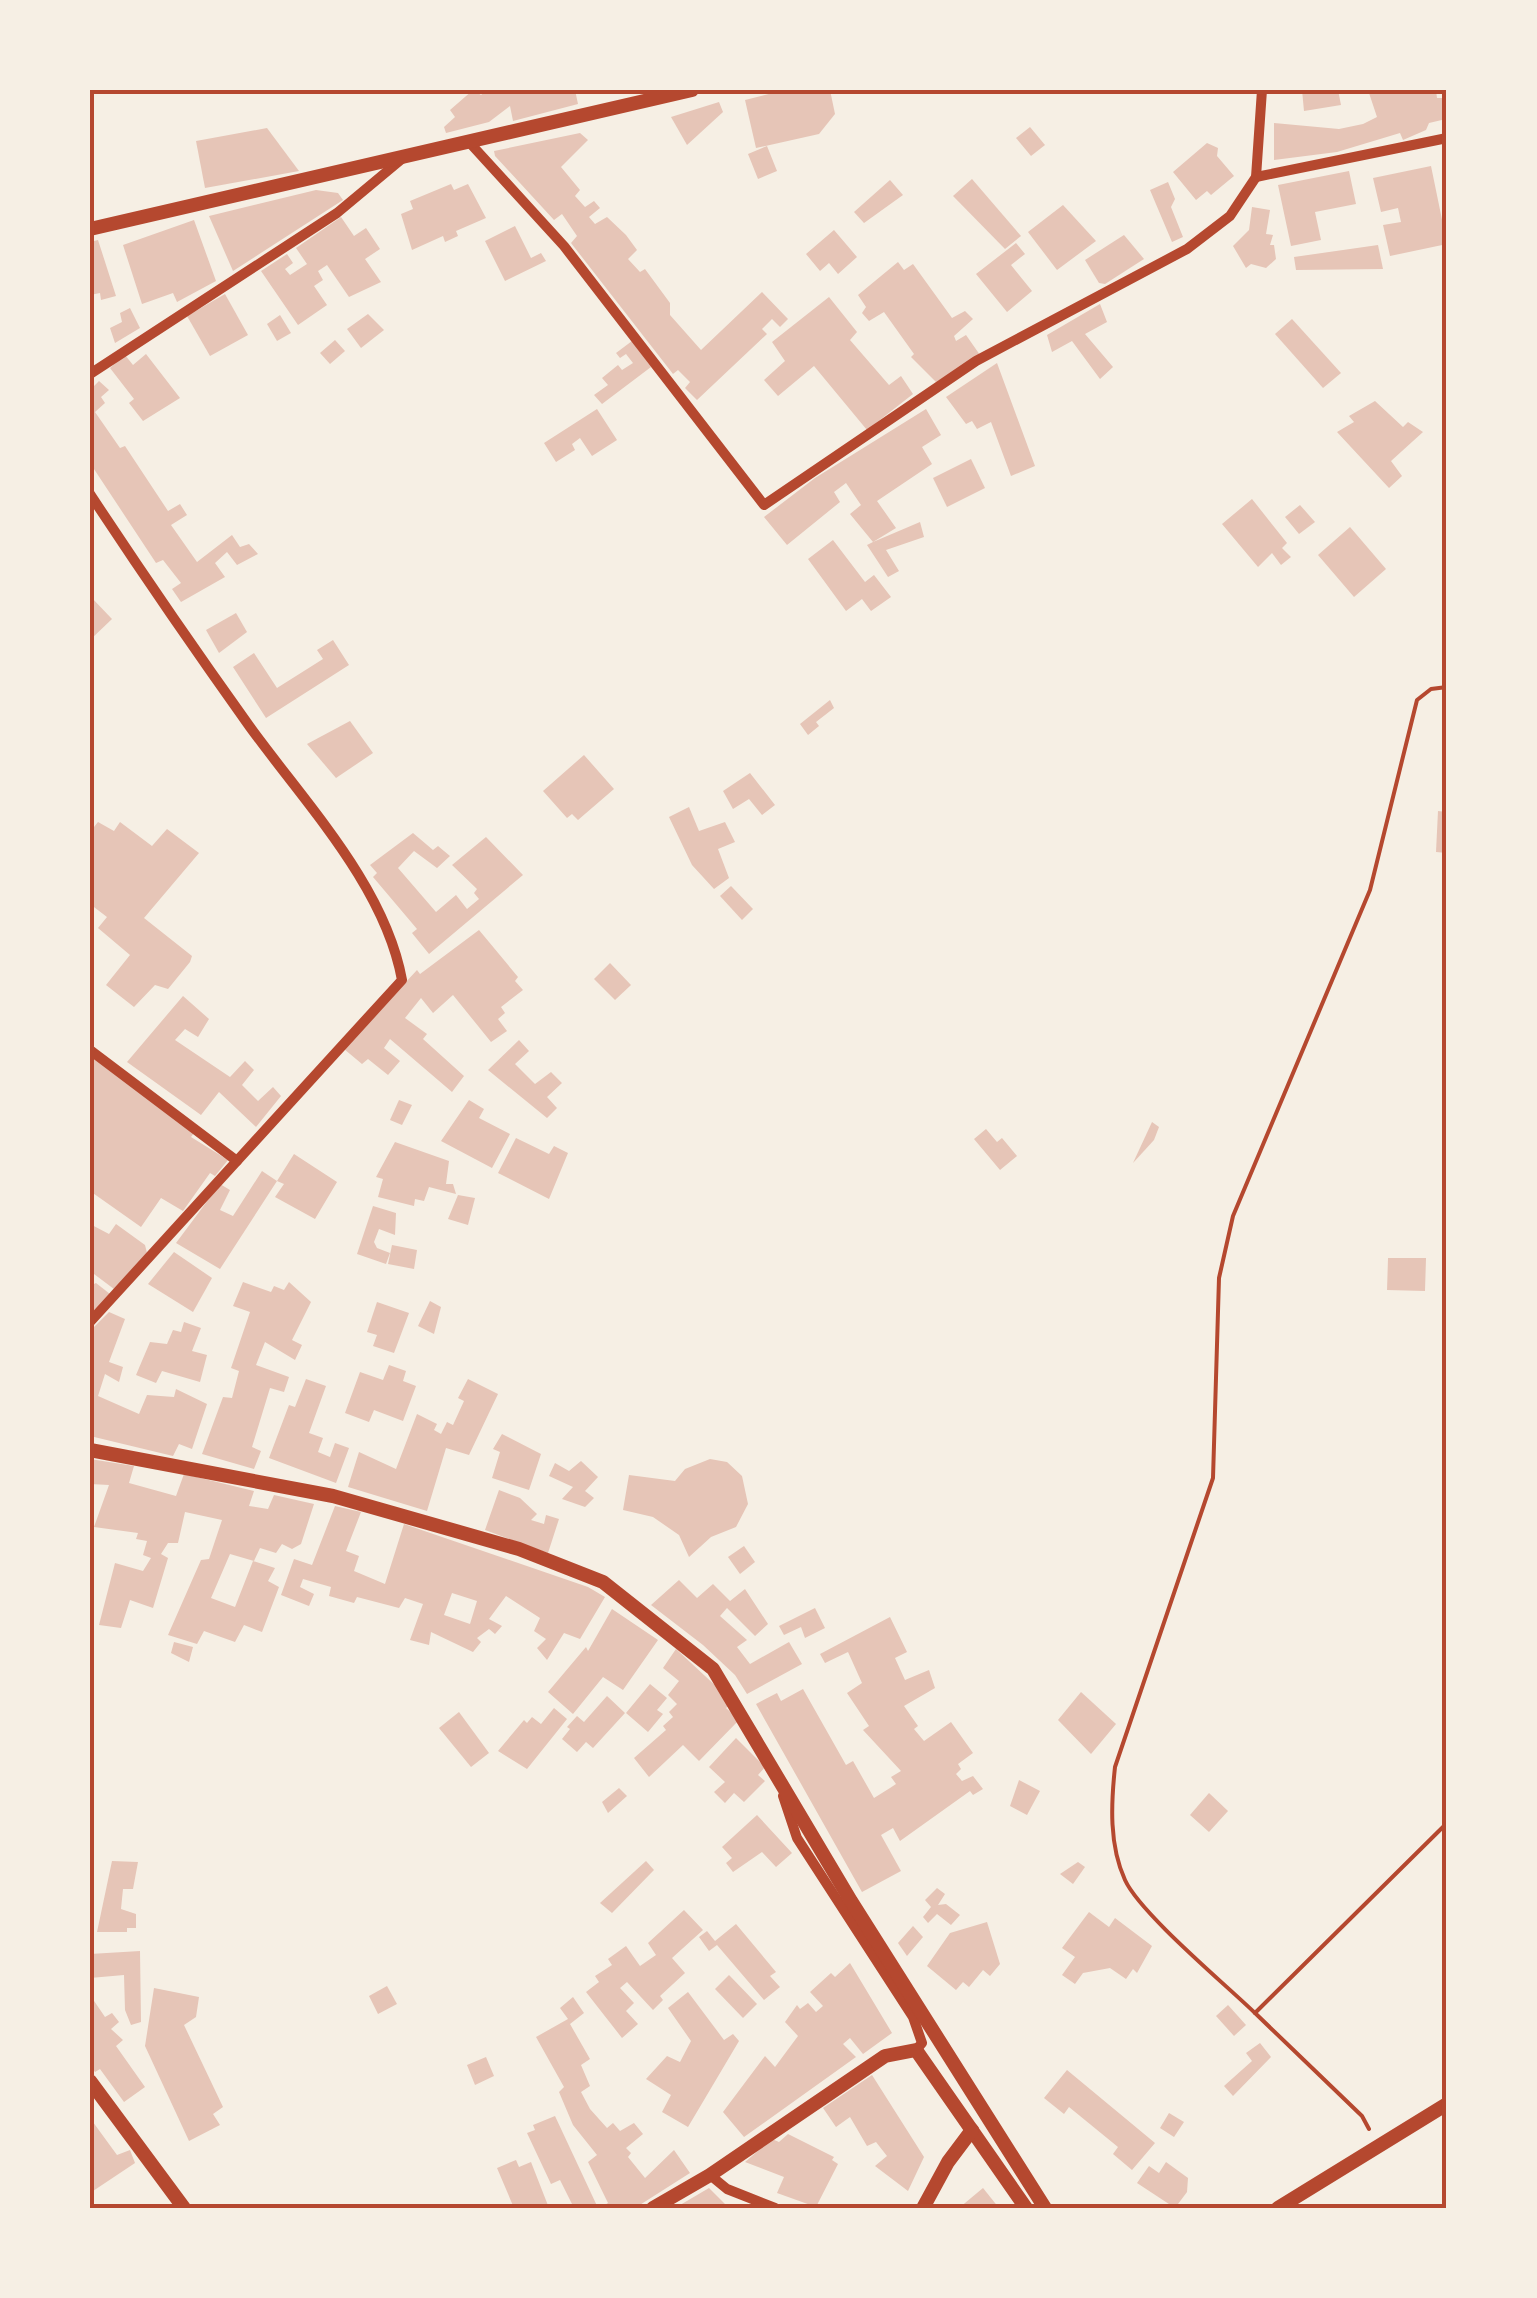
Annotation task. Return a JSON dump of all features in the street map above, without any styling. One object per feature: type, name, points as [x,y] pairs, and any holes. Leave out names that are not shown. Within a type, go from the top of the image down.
[{"type":"street","points":[[90,229],[692,90]]},
{"type":"street","points":[[469,142],[564,246],[764,505],[976,361],[1188,249],[1230,216],[1256,177],[1262,90]]},
{"type":"street","points":[[1256,177],[1447,138]]},
{"type":"street","points":[[90,374],[337,213],[404,157]]},
{"type":"street","points":[[90,494],[164,608],[353,869],[396,945],[402,980],[90,1322]]},
{"type":"street","points":[[90,1050],[237,1160]]},
{"type":"street","points":[[90,1450],[333,1496],[518,1549],[603,1582],[714,1669],[1045,2208]]},
{"type":"street","points":[[653,2208],[710,2175],[884,2056],[916,2050],[922,2042],[912,2017],[797,1838],[777,1777]]},
{"type":"street","points":[[916,2050],[1026,2208]]},
{"type":"street","points":[[90,2081],[184,2208]]},
{"type":"street","points":[[1278,2208],[1447,2104]]},
{"type":"street","points":[[923,2208],[948,2162],[972,2130]]},
{"type":"street","points":[[710,2175],[727,2188],[775,2208]]},
{"type":"path","points":[[1378,2147],[1362,2116],[1144,1904],[1126,1881],[1110,1815],[1115,1767],[1212,1478],[1219,1278],[1233,1216],[1370,890],[1417,700],[1432,688],[1447,687]]},
{"type":"path","points":[[1254,2013],[1447,1823]]},
{"type":"building","points":[[473,90],[481,95],[487,90],[575,90],[578,104],[513,121],[510,106],[489,122],[446,133],[444,127],[455,117],[450,110]]},
{"type":"building","points":[[784,90],[830,90],[835,114],[819,134],[756,148],[745,100]]},
{"type":"building","points":[[1302,90],[1338,90],[1341,105],[1304,111]]},
{"type":"building","points":[[1368,90],[1436,90],[1437,98],[1443,98],[1446,119],[1429,123],[1426,130],[1403,140],[1400,133],[1337,152],[1274,160],[1274,123],[1339,129],[1363,124],[1377,117]]},
{"type":"building","points":[[719,102],[723,112],[687,145],[671,117]]},
{"type":"building","points":[[1030,127],[1045,145],[1031,156],[1016,138]]},
{"type":"building","points":[[267,128],[299,171],[205,188],[196,141]]},
{"type":"building","points":[[580,133],[588,140],[561,167],[580,190],[575,196],[585,207],[594,201],[600,208],[589,217],[595,224],[607,217],[626,235],[637,250],[628,259],[640,272],[645,269],[670,303],[670,315],[701,350],[762,292],[788,319],[780,327],[772,319],[762,329],[767,334],[697,400],[685,388],[690,382],[678,370],[673,374],[571,243],[577,236],[562,214],[554,220],[495,156],[494,151]]},
{"type":"building","points":[[1207,143],[1218,148],[1217,156],[1234,176],[1211,195],[1207,191],[1196,200],[1173,172]]},
{"type":"building","points":[[767,146],[777,171],[758,179],[748,154]]},
{"type":"building","points":[[1431,166],[1447,244],[1390,256],[1383,225],[1401,222],[1398,208],[1381,212],[1373,178]]},
{"type":"building","points":[[1349,171],[1356,204],[1315,212],[1321,240],[1291,246],[1278,185]]},
{"type":"building","points":[[972,179],[1021,236],[1005,249],[953,196]]},
{"type":"building","points":[[890,180],[903,195],[864,223],[854,212]]},
{"type":"building","points":[[1168,182],[1175,199],[1171,207],[1183,237],[1172,242],[1150,190]]},
{"type":"building","points":[[451,184],[454,190],[468,184],[486,218],[456,231],[458,236],[445,242],[443,236],[412,250],[401,214],[413,209],[410,201]]},
{"type":"building","points":[[316,190],[338,193],[343,200],[233,271],[209,216]]},
{"type":"building","points":[[1063,205],[1096,241],[1057,270],[1028,232]]},
{"type":"building","points":[[1252,207],[1270,210],[1266,234],[1273,235],[1270,245],[1274,245],[1276,259],[1266,268],[1251,264],[1246,268],[1233,246],[1249,230]]},
{"type":"building","points":[[341,217],[354,236],[366,228],[380,249],[365,259],[381,282],[349,297],[327,265],[318,271],[323,280],[314,286],[327,305],[298,325],[261,271],[287,254],[293,263],[285,269],[290,275],[307,264],[296,248]]},
{"type":"building","points":[[194,220],[216,281],[177,302],[173,293],[142,304],[123,245]]},
{"type":"building","points":[[515,226],[531,258],[541,253],[546,261],[505,281],[485,241]]},
{"type":"building","points":[[834,230],[857,257],[838,274],[829,263],[820,271],[806,254]]},
{"type":"building","points":[[1124,235],[1144,259],[1105,284],[1099,283],[1085,260]]},
{"type":"building","points":[[98,240],[116,296],[101,300],[100,293],[90,295],[90,242]]},
{"type":"building","points":[[1016,243],[1025,254],[1011,265],[1032,291],[1007,312],[976,274]]},
{"type":"building","points":[[1378,245],[1383,269],[1296,270],[1294,257]]},
{"type":"building","points":[[898,262],[904,270],[913,264],[952,318],[965,311],[973,319],[954,336],[956,341],[966,335],[980,355],[936,382],[911,357],[914,354],[884,312],[869,321],[862,313],[866,307],[858,295]]},
{"type":"building","points":[[225,294],[248,335],[210,356],[187,316]]},
{"type":"building","points":[[829,297],[857,332],[850,340],[889,385],[901,376],[913,394],[867,430],[814,366],[778,396],[764,380],[785,361],[772,342]]},
{"type":"building","points":[[1100,304],[1107,322],[1085,334],[1113,367],[1100,379],[1072,341],[1052,352],[1047,335]]},
{"type":"building","points":[[130,308],[140,328],[115,343],[110,328],[122,322],[120,313]]},
{"type":"building","points":[[368,314],[384,330],[361,348],[347,329]]},
{"type":"building","points":[[280,315],[291,333],[277,341],[267,324]]},
{"type":"building","points":[[1292,319],[1341,373],[1323,388],[1275,334]]},
{"type":"building","points":[[335,340],[345,351],[330,364],[320,353]]},
{"type":"building","points":[[632,341],[651,367],[602,404],[594,395],[608,385],[602,378],[618,365],[622,370],[633,363],[626,354],[620,358],[616,353]]},
{"type":"building","points":[[146,354],[180,398],[143,421],[129,403],[134,399],[110,368],[125,355],[133,365]]},
{"type":"building","points":[[997,363],[1035,466],[1011,476],[991,422],[977,429],[972,421],[966,424],[946,397]]},
{"type":"building","points":[[99,381],[109,390],[101,397],[105,403],[95,412],[120,448],[125,446],[168,511],[180,504],[187,515],[171,525],[197,562],[232,535],[240,547],[249,544],[258,554],[237,565],[227,552],[215,563],[225,577],[181,602],[172,589],[181,583],[163,560],[156,563],[90,463],[90,390]]},
{"type":"building","points":[[1375,401],[1403,427],[1408,422],[1423,432],[1391,461],[1402,476],[1389,488],[1337,432],[1354,422],[1349,416]]},
{"type":"building","points":[[597,409],[617,440],[592,456],[580,438],[572,444],[575,450],[556,462],[544,443]]},
{"type":"building","points":[[926,409],[941,435],[922,447],[932,464],[877,501],[896,528],[873,542],[850,514],[861,505],[846,483],[834,492],[840,502],[787,545],[764,517],[815,478]]},
{"type":"building","points":[[971,459],[985,488],[947,507],[933,478]]},
{"type":"building","points":[[1252,499],[1287,543],[1282,548],[1291,557],[1281,565],[1272,553],[1258,567],[1222,524]]},
{"type":"building","points":[[1300,505],[1315,522],[1299,534],[1285,517]]},
{"type":"building","points":[[920,522],[924,537],[886,550],[899,571],[888,577],[867,545]]},
{"type":"building","points":[[1350,527],[1386,569],[1354,597],[1318,555]]},
{"type":"building","points":[[833,540],[865,582],[874,575],[891,597],[871,611],[862,599],[846,611],[808,559]]},
{"type":"building","points":[[90,596],[112,619],[90,640]]},
{"type":"building","points":[[236,613],[247,632],[219,653],[206,630]]},
{"type":"building","points":[[333,640],[349,665],[266,718],[233,667],[254,653],[277,688],[323,659],[317,650]]},
{"type":"building","points":[[830,700],[834,708],[816,722],[819,726],[808,735],[800,724]]},
{"type":"building","points":[[350,721],[373,753],[336,778],[307,744]]},
{"type":"building","points":[[584,755],[614,789],[578,820],[572,814],[567,818],[543,791]]},
{"type":"building","points":[[750,773],[775,805],[762,815],[749,799],[733,809],[723,791]]},
{"type":"building","points":[[689,807],[699,831],[725,822],[735,842],[718,849],[729,878],[714,889],[692,865],[669,817]]},
{"type":"building","points":[[1438,811],[1447,812],[1447,853],[1436,852]]},
{"type":"building","points":[[98,822],[114,831],[120,822],[152,846],[167,829],[199,853],[144,918],[192,956],[190,962],[168,989],[155,985],[134,1007],[106,985],[130,955],[98,928],[107,917],[90,904],[90,832]]},
{"type":"building","points":[[413,833],[433,850],[438,846],[450,856],[437,868],[414,851],[398,868],[436,912],[456,895],[467,909],[479,899],[474,893],[477,889],[452,865],[486,837],[523,875],[429,954],[412,933],[417,929],[373,877],[377,873],[370,865]]},
{"type":"building","points":[[731,886],[753,909],[742,920],[720,896]]},
{"type":"building","points":[[479,930],[518,977],[515,981],[523,990],[501,1007],[505,1013],[498,1019],[507,1031],[491,1042],[453,995],[433,1013],[421,998],[405,1018],[427,1034],[423,1039],[464,1076],[452,1092],[390,1039],[384,1048],[400,1061],[388,1075],[368,1059],[362,1064],[344,1049],[417,970],[420,974]]},
{"type":"building","points":[[610,963],[631,985],[615,1000],[594,979]]},
{"type":"building","points":[[183,996],[209,1019],[198,1037],[185,1029],[175,1040],[230,1077],[245,1061],[254,1070],[242,1085],[258,1101],[273,1087],[281,1096],[256,1127],[219,1092],[201,1115],[127,1062]]},
{"type":"building","points":[[519,1040],[529,1051],[515,1064],[535,1084],[551,1072],[562,1083],[547,1097],[557,1108],[547,1118],[488,1070]]},
{"type":"building","points":[[93,1056],[197,1129],[191,1137],[228,1160],[215,1176],[210,1173],[183,1211],[161,1198],[141,1227],[90,1191]]},
{"type":"building","points":[[399,1100],[412,1105],[402,1125],[390,1120]]},
{"type":"building","points":[[469,1100],[484,1109],[479,1118],[510,1134],[492,1168],[441,1141]]},
{"type":"building","points":[[1152,1122],[1159,1127],[1154,1140],[1133,1163]]},
{"type":"building","points":[[986,1129],[997,1142],[1002,1138],[1017,1156],[1000,1170],[974,1139]]},
{"type":"building","points":[[516,1138],[549,1154],[554,1146],[568,1153],[549,1199],[498,1173]]},
{"type":"building","points":[[395,1142],[449,1161],[446,1184],[453,1184],[456,1194],[429,1187],[424,1201],[415,1199],[414,1206],[378,1197],[383,1179],[376,1177]]},
{"type":"building","points":[[294,1154],[337,1182],[315,1219],[275,1197],[284,1184],[277,1181]]},
{"type":"building","points":[[262,1171],[277,1181],[220,1269],[176,1243],[220,1184],[230,1190],[220,1210],[233,1216]]},
{"type":"building","points":[[458,1195],[475,1198],[468,1225],[448,1219]]},
{"type":"building","points":[[373,1206],[396,1213],[395,1235],[379,1229],[374,1242],[377,1248],[390,1253],[386,1264],[357,1254]]},
{"type":"building","points":[[90,1224],[109,1234],[116,1224],[145,1245],[147,1253],[114,1289],[90,1271]]},
{"type":"building","points":[[392,1245],[417,1250],[414,1269],[388,1264]]},
{"type":"building","points":[[174,1252],[212,1278],[193,1312],[148,1284]]},
{"type":"building","points":[[1388,1258],[1426,1258],[1425,1291],[1387,1290]]},
{"type":"building","points":[[243,1282],[271,1292],[274,1286],[284,1290],[289,1282],[311,1302],[292,1340],[302,1345],[295,1360],[265,1342],[256,1365],[289,1377],[284,1392],[270,1388],[252,1447],[261,1451],[254,1469],[202,1454],[223,1397],[232,1398],[239,1371],[231,1368],[250,1312],[233,1306]]},
{"type":"building","points":[[96,1283],[110,1294],[90,1319],[90,1286]]},
{"type":"building","points":[[430,1301],[441,1307],[434,1334],[418,1326]]},
{"type":"building","points":[[377,1302],[409,1313],[394,1353],[373,1346],[377,1335],[367,1332]]},
{"type":"building","points":[[109,1312],[125,1319],[109,1362],[123,1367],[119,1382],[105,1374],[98,1396],[139,1414],[147,1395],[174,1397],[176,1389],[207,1404],[192,1449],[179,1444],[173,1456],[90,1436],[90,1331]]},
{"type":"building","points":[[184,1322],[201,1328],[192,1351],[207,1355],[200,1382],[162,1371],[156,1383],[136,1375],[150,1342],[167,1344],[173,1330],[181,1332]]},
{"type":"building","points":[[389,1365],[406,1371],[403,1381],[416,1386],[403,1421],[374,1410],[369,1422],[345,1413],[360,1372],[383,1380]]},
{"type":"building","points":[[306,1379],[326,1386],[309,1433],[323,1438],[318,1452],[330,1457],[335,1443],[349,1448],[336,1483],[269,1458],[289,1405],[295,1407]]},
{"type":"building","points":[[468,1379],[498,1394],[469,1455],[446,1448],[427,1511],[348,1487],[359,1452],[396,1469],[417,1414],[437,1424],[434,1430],[441,1434],[447,1422],[453,1425],[464,1401],[458,1398]]},
{"type":"building","points":[[502,1434],[541,1454],[529,1490],[492,1478],[500,1452],[493,1449]]},
{"type":"building","points":[[90,1459],[134,1466],[129,1483],[176,1496],[184,1474],[254,1491],[249,1506],[268,1509],[274,1495],[314,1504],[301,1544],[292,1549],[282,1544],[276,1553],[260,1548],[254,1561],[230,1554],[211,1598],[235,1607],[253,1561],[275,1568],[268,1581],[279,1587],[262,1632],[244,1625],[235,1642],[204,1631],[197,1644],[168,1635],[201,1560],[209,1559],[222,1520],[185,1512],[178,1543],[168,1543],[161,1554],[168,1558],[153,1608],[130,1600],[121,1628],[99,1625],[115,1563],[143,1571],[151,1558],[143,1555],[147,1541],[136,1539],[138,1533],[94,1527],[109,1485],[90,1484]]},
{"type":"building","points":[[710,1459],[727,1462],[742,1476],[748,1504],[736,1527],[711,1537],[689,1557],[679,1535],[653,1517],[623,1510],[629,1475],[675,1481],[685,1469]]},
{"type":"building","points":[[581,1461],[598,1477],[585,1491],[594,1498],[585,1507],[562,1499],[573,1487],[549,1476],[555,1463],[569,1471]]},
{"type":"building","points":[[499,1490],[520,1498],[537,1514],[531,1520],[544,1524],[546,1515],[559,1519],[548,1553],[485,1530]]},
{"type":"building","points":[[335,1506],[361,1512],[346,1551],[359,1556],[354,1571],[385,1584],[404,1524],[588,1587],[605,1597],[580,1639],[564,1633],[547,1660],[537,1648],[546,1639],[534,1631],[540,1618],[506,1596],[489,1619],[502,1626],[495,1634],[489,1629],[477,1638],[481,1642],[473,1652],[431,1632],[429,1645],[410,1640],[423,1604],[405,1598],[399,1608],[357,1597],[354,1603],[329,1596],[331,1587],[303,1579],[300,1587],[314,1594],[309,1606],[281,1595],[294,1559],[312,1565]],"holes":[[[452,1593],[477,1601],[470,1624],[444,1615]]]},
{"type":"building","points":[[744,1546],[755,1562],[740,1574],[728,1557]]},
{"type":"building","points":[[679,1580],[697,1598],[713,1584],[730,1601],[745,1589],[768,1624],[755,1636],[727,1608],[720,1616],[747,1640],[737,1647],[750,1664],[789,1642],[802,1664],[747,1694],[735,1675],[703,1645],[651,1605]]},
{"type":"building","points":[[815,1608],[825,1628],[805,1638],[801,1627],[784,1635],[779,1626]]},
{"type":"building","points":[[612,1609],[658,1640],[623,1690],[603,1677],[573,1714],[548,1692],[586,1647],[588,1651]]},
{"type":"building","points":[[890,1617],[907,1652],[895,1658],[905,1680],[929,1670],[935,1688],[904,1706],[918,1726],[914,1729],[924,1741],[951,1722],[973,1753],[958,1764],[961,1769],[956,1774],[962,1781],[973,1776],[983,1789],[973,1795],[970,1791],[900,1841],[893,1828],[881,1835],[901,1871],[862,1892],[756,1704],[777,1693],[781,1701],[803,1689],[846,1765],[853,1761],[874,1798],[890,1788],[896,1784],[891,1777],[901,1771],[863,1730],[869,1726],[847,1693],[862,1683],[848,1652],[825,1663],[820,1654]]},
{"type":"building","points":[[174,1642],[193,1647],[189,1662],[171,1653]]},
{"type":"building","points":[[676,1649],[733,1702],[726,1708],[739,1720],[699,1761],[683,1745],[649,1777],[634,1758],[666,1730],[663,1726],[673,1717],[669,1712],[677,1704],[668,1695],[679,1681],[663,1668]]},
{"type":"building","points":[[650,1684],[667,1698],[657,1710],[663,1714],[648,1732],[626,1713]]},
{"type":"building","points":[[1081,1692],[1116,1724],[1091,1754],[1058,1720]]},
{"type":"building","points":[[607,1696],[625,1713],[593,1748],[586,1742],[577,1752],[562,1739],[570,1729],[567,1727],[577,1716],[584,1722]]},
{"type":"building","points":[[554,1708],[567,1719],[527,1769],[498,1751],[524,1720],[527,1723],[532,1717],[541,1724]]},
{"type":"building","points":[[459,1712],[489,1753],[471,1767],[439,1728]]},
{"type":"building","points":[[736,1738],[765,1767],[758,1775],[765,1781],[744,1802],[734,1793],[725,1803],[714,1792],[725,1782],[709,1767]]},
{"type":"building","points":[[1019,1780],[1040,1791],[1027,1815],[1010,1806]]},
{"type":"building","points":[[619,1788],[627,1796],[608,1813],[602,1802]]},
{"type":"building","points":[[1209,1793],[1228,1811],[1209,1832],[1190,1815]]},
{"type":"building","points":[[757,1815],[792,1853],[776,1867],[762,1852],[733,1872],[726,1863],[732,1858],[722,1847]]},
{"type":"building","points":[[112,1861],[138,1862],[133,1889],[123,1889],[121,1909],[136,1914],[136,1928],[127,1928],[127,1932],[97,1932]]},
{"type":"building","points":[[646,1861],[654,1870],[612,1913],[600,1903]]},
{"type":"building","points":[[1078,1862],[1085,1867],[1073,1884],[1060,1874]]},
{"type":"building","points":[[937,1888],[945,1894],[938,1905],[946,1904],[960,1915],[951,1925],[937,1914],[928,1923],[923,1917],[931,1907],[925,1900]]},
{"type":"building","points":[[684,1910],[703,1930],[672,1958],[685,1973],[660,1996],[663,2000],[653,2010],[627,1982],[620,1988],[634,2003],[626,2011],[638,2024],[622,2038],[586,1992],[599,1982],[595,1976],[612,1965],[608,1959],[626,1946],[640,1966],[656,1955],[648,1943]]},
{"type":"building","points":[[1089,1912],[1109,1927],[1115,1918],[1152,1946],[1137,1973],[1133,1969],[1126,1979],[1110,1968],[1083,1973],[1075,1984],[1062,1975],[1075,1957],[1062,1948]]},
{"type":"building","points":[[987,1922],[1000,1964],[990,1976],[983,1970],[969,1987],[963,1982],[956,1990],[927,1966],[950,1933]]},
{"type":"building","points":[[736,1924],[776,1972],[770,1976],[780,1987],[764,2000],[717,1945],[709,1951],[699,1937],[707,1931],[715,1941]]},
{"type":"building","points":[[913,1926],[923,1937],[907,1956],[898,1943]]},
{"type":"building","points":[[140,1951],[141,2022],[131,2025],[125,2010],[124,1975],[90,1978],[90,1954]]},
{"type":"building","points":[[850,1963],[892,2033],[863,2054],[850,2038],[843,2044],[856,2057],[744,2137],[723,2112],[765,2056],[775,2067],[798,2036],[785,2022],[797,2005],[800,2009],[808,2003],[816,2012],[823,2006],[810,1992],[831,1973],[835,1977]]},
{"type":"building","points":[[729,1975],[757,2004],[743,2018],[715,1989]]},
{"type":"building","points":[[387,1986],[397,2004],[378,2014],[369,1996]]},
{"type":"building","points":[[154,1988],[199,1997],[196,2017],[184,2025],[223,2107],[213,2114],[220,2125],[189,2141],[145,2046]]},
{"type":"building","points":[[688,1992],[724,2040],[733,2034],[739,2041],[688,2127],[662,2112],[671,2095],[646,2079],[667,2056],[680,2062],[691,2041],[668,2008]]},
{"type":"building","points":[[90,1995],[105,2017],[112,2013],[119,2022],[111,2029],[123,2040],[116,2046],[145,2087],[124,2102],[100,2069],[95,2072],[90,2065]]},
{"type":"building","points":[[573,1997],[584,2013],[570,2024],[590,2059],[581,2065],[590,2086],[581,2092],[590,2109],[607,2128],[613,2123],[620,2131],[634,2123],[643,2134],[626,2148],[631,2153],[628,2157],[645,2178],[674,2150],[690,2173],[635,2208],[600,2208],[608,2203],[588,2162],[597,2155],[573,2125],[559,2092],[564,2087],[536,2037],[568,2019],[560,2008]]},
{"type":"building","points":[[1228,2005],[1246,2025],[1234,2036],[1216,2016]]},
{"type":"building","points":[[1260,2043],[1271,2057],[1233,2096],[1224,2086],[1252,2061],[1246,2053]]},
{"type":"building","points":[[486,2057],[494,2076],[475,2085],[467,2065]]},
{"type":"building","points":[[1067,2070],[1155,2143],[1132,2170],[1113,2154],[1118,2147],[1069,2107],[1064,2114],[1044,2098]]},
{"type":"building","points":[[872,2075],[924,2157],[908,2191],[875,2166],[887,2156],[876,2142],[867,2146],[850,2117],[836,2127],[823,2108]]},
{"type":"building","points":[[1169,2113],[1184,2122],[1174,2137],[1160,2128]]},
{"type":"building","points":[[555,2116],[598,2208],[574,2208],[560,2180],[551,2184],[527,2133],[535,2130],[533,2125]]},
{"type":"building","points":[[90,2118],[117,2155],[130,2150],[135,2163],[90,2193]]},
{"type":"building","points":[[788,2134],[834,2157],[832,2160],[838,2164],[816,2207],[777,2193],[784,2177],[745,2162],[772,2139],[779,2142]]},
{"type":"building","points":[[516,2160],[519,2167],[531,2162],[549,2208],[514,2208],[497,2168]]},
{"type":"building","points":[[1166,2162],[1188,2178],[1187,2192],[1175,2208],[1137,2183],[1149,2166],[1159,2173]]},
{"type":"building","points":[[709,2188],[729,2208],[675,2208]]},
{"type":"building","points":[[983,2188],[999,2208],[959,2208]]}]
